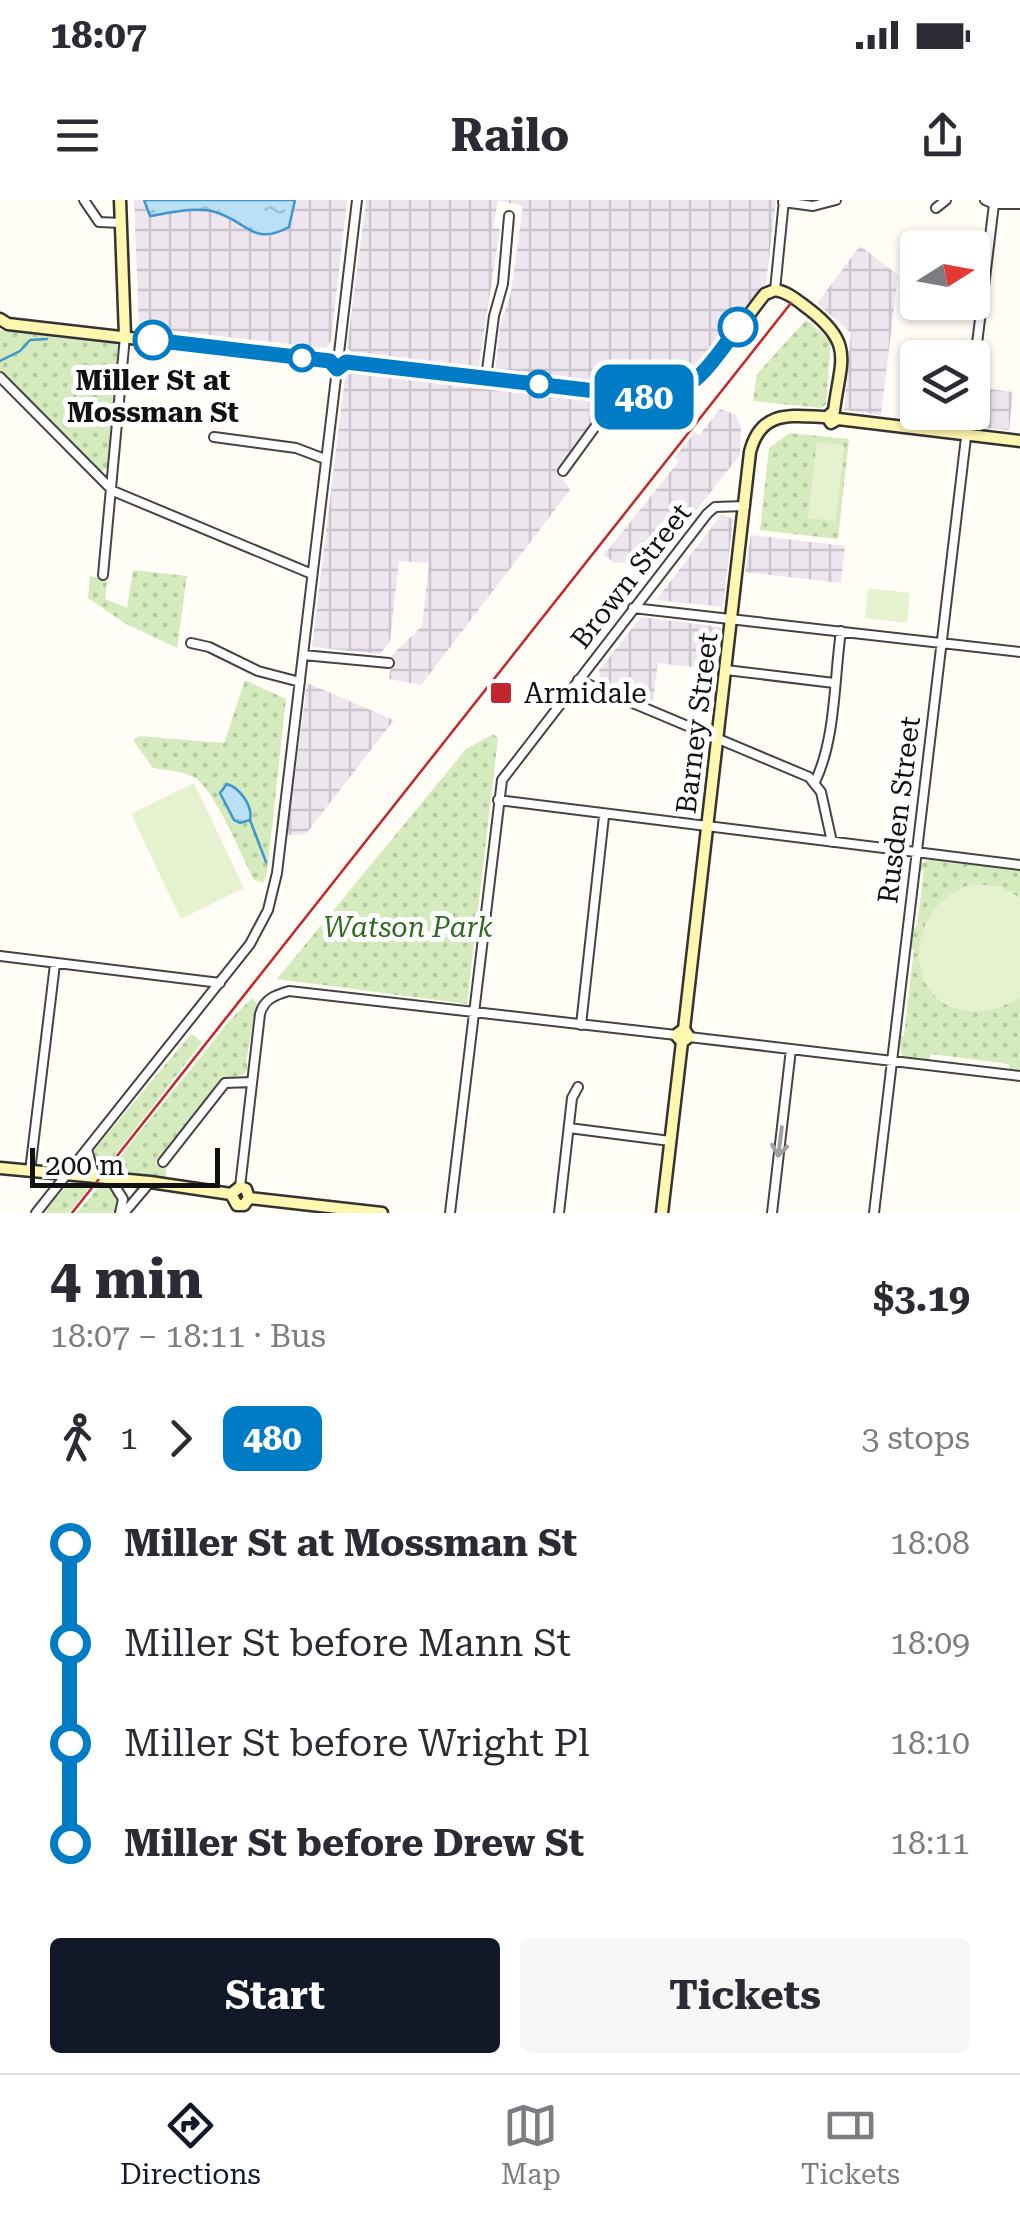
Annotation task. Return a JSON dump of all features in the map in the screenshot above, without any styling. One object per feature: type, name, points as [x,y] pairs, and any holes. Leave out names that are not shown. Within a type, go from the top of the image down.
[{"type":"street","points":[[84,200],[100,222],[121,223]]},
{"type":"street","points":[[103,575],[125,336],[120,200]]},
{"type":"street","points":[[36,1213],[250,944],[273,893],[357,200]]},
{"type":"street","points":[[776,290],[783,201],[813,206],[836,200]]},
{"type":"street","points":[[936,208],[946,200]]},
{"type":"street","points":[[978,340],[990,244],[989,202],[1020,204]]},
{"type":"street","points":[[486,378],[494,316],[503,284],[509,216]]},
{"type":"street","points":[[3,323],[656,398],[686,388],[701,375],[765,294],[776,290],[792,297],[838,336],[841,352],[833,416],[1020,441]]},
{"type":"street","points":[[0,377],[113,491],[312,574]]},
{"type":"street","points":[[563,471],[619,394]]},
{"type":"street","name":"Barney Street","points":[[662,1213],[750,452],[754,436],[780,417],[833,416]]},
{"type":"street","name":"Rusden Street","points":[[874,1213],[967,430]]},
{"type":"street","points":[[214,437],[296,448],[325,458]]},
{"type":"street","name":"Brown Street","points":[[450,1213],[502,780],[707,514],[714,507],[744,506]]},
{"type":"street","points":[[633,608],[1020,652]]},
{"type":"street","points":[[815,782],[823,766],[840,631]]},
{"type":"street","points":[[192,643],[209,646],[258,671],[300,682]]},
{"type":"street","points":[[303,655],[390,663]]},
{"type":"street","points":[[726,670],[834,683]]},
{"type":"street","points":[[578,680],[802,773],[815,782],[820,792],[832,842]]},
{"type":"street","points":[[498,800],[1020,864]]},
{"type":"street","points":[[580,1025],[604,816]]},
{"type":"street","points":[[0,956],[220,983]]},
{"type":"street","points":[[30,1172],[55,964]]},
{"type":"street","points":[[236,1200],[262,1005],[289,991],[1020,1076]]},
{"type":"street","points":[[772,1213],[791,1049]]},
{"type":"street","points":[[163,1162],[225,1083],[252,1082]]},
{"type":"street","points":[[559,1213],[572,1098],[578,1087]]},
{"type":"street","points":[[570,1128],[670,1141]]},
{"type":"street","points":[[87,1149],[95,1178]]},
{"type":"street","points":[[0,1168],[146,1187],[160,1185]]},
{"type":"street","points":[[111,1181],[160,1185],[236,1200]]},
{"type":"street","points":[[111,1181],[123,1199],[122,1213]]},
{"type":"street","points":[[122,1213],[146,1187]]},
{"type":"street","points":[[236,1200],[246,1189],[249,1198],[382,1213]]},
{"type":"shaded area","points":[[134,200],[347,200],[331,341],[326,348],[139,327]]},
{"type":"shaded area","points":[[366,200],[498,200],[493,228],[500,229],[478,371],[355,355],[347,348]]},
{"type":"shaded area","points":[[498,200],[776,200],[766,283],[681,383],[661,389],[495,374],[500,325],[511,293],[523,206]]},
{"type":"shaded area","points":[[860,246],[898,275],[881,415],[844,410],[851,333],[817,303]]},
{"type":"shaded area","points":[[353,372],[595,400],[600,410],[557,470],[570,490],[421,685],[389,679],[392,655],[422,626],[429,563],[399,561],[390,641],[380,654],[312,647],[345,377]]},
{"type":"shaded area","points":[[990,389],[1013,392],[1009,430],[990,428]]},
{"type":"shaded area","points":[[720,409],[736,415],[741,427],[740,455],[654,563],[614,563],[604,555],[679,461],[675,457]]},
{"type":"shaded area","points":[[722,514],[733,519],[723,607],[656,600]]},
{"type":"shaded area","points":[[751,535],[845,546],[841,583],[745,572]]},
{"type":"shaded area","points":[[641,617],[721,627],[716,670],[658,663],[653,702],[600,680],[599,670]]},
{"type":"shaded area","points":[[307,683],[394,720],[306,834],[287,835]]},
{"type":"green space","points":[[806,320],[831,341],[826,404],[822,408],[753,401],[757,374]]},
{"type":"green space","points":[[0,330],[116,340],[119,349],[108,468],[98,472],[0,373]]},
{"type":"green space","points":[[790,433],[849,439],[838,539],[760,530],[769,448]]},
{"type":"green space","points":[[817,442],[844,445],[836,521],[808,518]]},
{"type":"green space","points":[[133,570],[187,576],[177,648],[126,624],[88,598],[90,576],[107,580],[105,599],[127,608]]},
{"type":"green space","points":[[868,588],[910,593],[907,623],[865,618]]},
{"type":"green space","points":[[245,680],[286,699],[263,883],[254,880],[201,783],[184,773],[153,768],[133,740],[139,736],[224,743]]},
{"type":"green space","name":"Watson Park","points":[[493,734],[498,738],[467,1004],[277,979],[466,749]]},
{"type":"green space","points":[[194,783],[244,888],[181,919],[131,814]]},
{"type":"green space","points":[[931,859],[1020,870],[1020,1071],[1009,1071],[1009,1064],[931,1054],[929,1061],[903,1058],[898,1039],[904,1035],[914,949],[909,950],[912,928],[917,926],[924,870],[919,870],[920,864]]},
{"type":"green space","points":[[974,884],[1002,887],[1020,898],[1020,997],[982,1011],[943,1003],[925,982],[920,967],[922,936],[935,908],[959,889]]},
{"type":"green space","points":[[252,998],[257,1003],[248,1068],[244,1074],[223,1080],[156,1162],[166,1169],[166,1178],[106,1174],[232,1018]]},
{"type":"green space","points":[[191,1034],[202,1042],[102,1172],[96,1168],[94,1150]]},
{"type":"green space","points":[[72,1180],[93,1183],[69,1213],[42,1213]]},
{"type":"green space","points":[[102,1183],[110,1185],[120,1200],[114,1213],[77,1213]]},
{"type":"water","points":[[144,200],[295,200],[289,227],[267,234],[208,210],[150,216]]},
{"type":"water","points":[[227,784],[245,798],[250,820],[234,820],[220,793]]},
{"type":"waterway","points":[[0,361],[20,351],[30,340],[47,339]]},
{"type":"waterway","points":[[250,820],[266,862]]},
{"type":"railway","points":[[72,1213],[791,303]]},
{"type":"bus line","name":"480","points":[[153,340],[330,361],[337,369],[346,362],[656,398],[677,394],[695,382],[738,327]]},
{"type":"place","name":"Miller St at Mossman St","points":[[153,340]]},
{"type":"place","name":"Armidale","points":[[501,693]]}]
